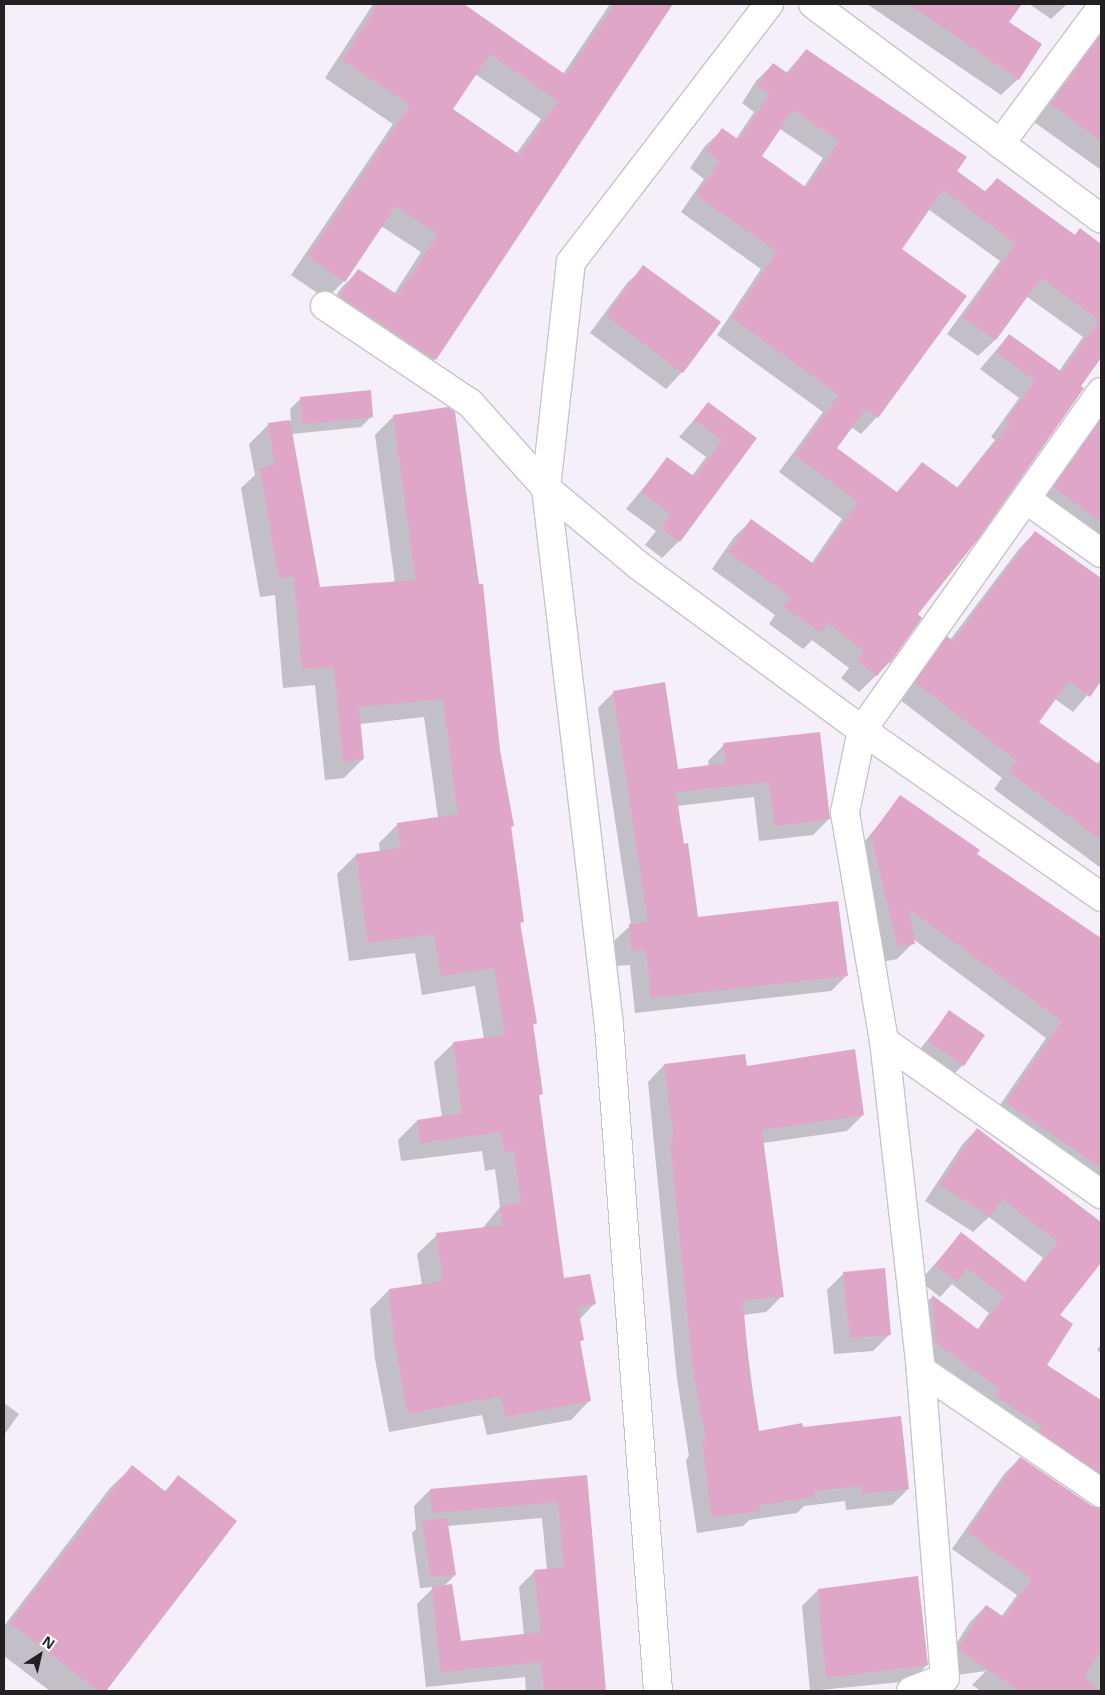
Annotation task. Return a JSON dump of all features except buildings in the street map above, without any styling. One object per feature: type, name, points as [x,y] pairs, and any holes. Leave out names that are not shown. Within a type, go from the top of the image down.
[{"type":"street","points":[[658,1691],[609,1025],[546,488],[570,262],[768,4]]},
{"type":"street","points":[[813,4],[1101,219]]},
{"type":"street","points":[[1000,144],[1101,8]]},
{"type":"street","points":[[325,306],[470,403],[546,488],[638,565],[862,730],[1101,897]]},
{"type":"street","points":[[911,1691],[945,1678],[921,1370],[884,1041],[845,812],[862,730],[1101,392]]},
{"type":"street","points":[[1026,499],[1101,553]]},
{"type":"street","points":[[884,1041],[1101,1194]]},
{"type":"street","points":[[921,1370],[1101,1493]]}]
